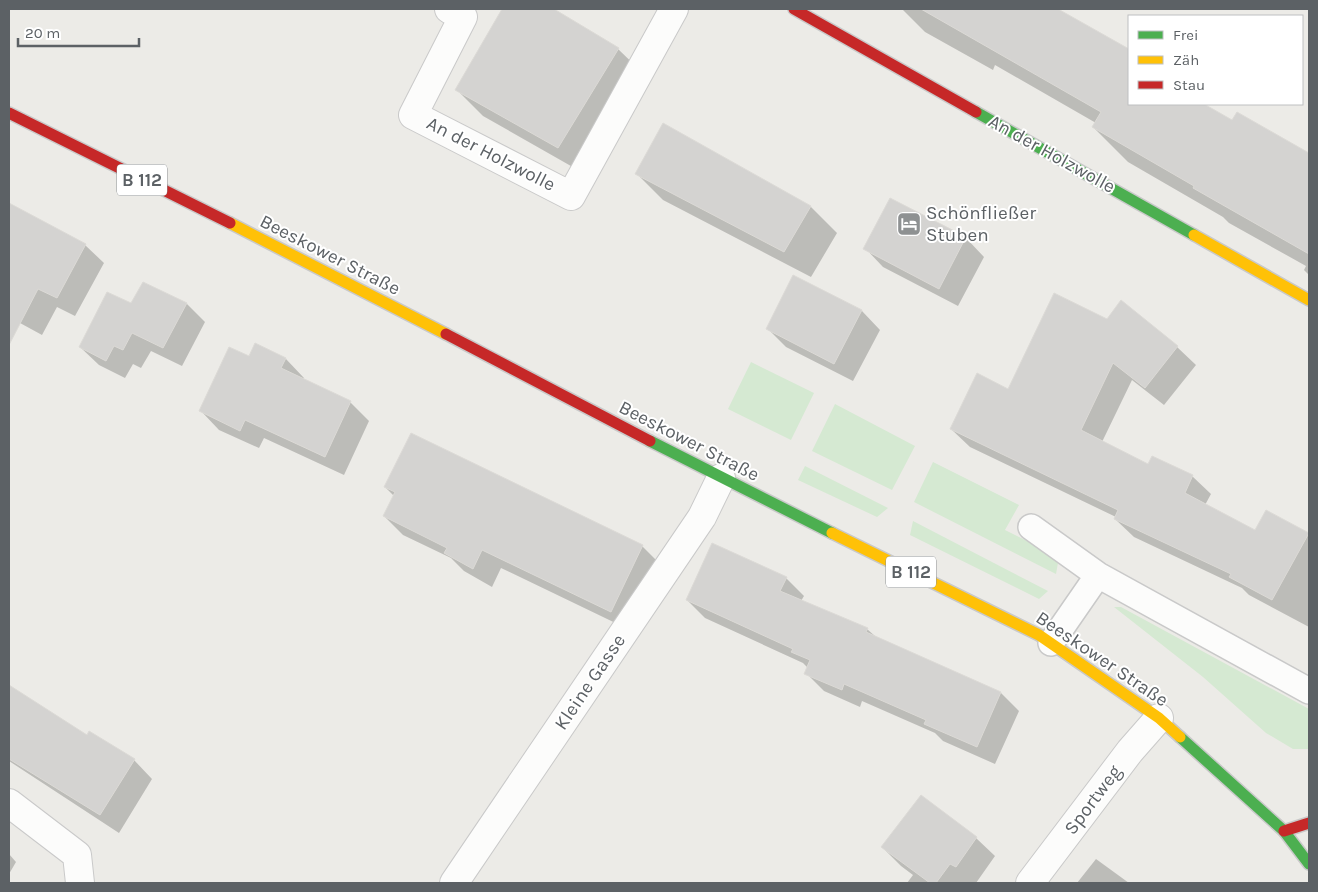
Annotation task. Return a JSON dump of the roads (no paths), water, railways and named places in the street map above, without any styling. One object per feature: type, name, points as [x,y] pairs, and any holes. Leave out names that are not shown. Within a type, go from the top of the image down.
[{"type":"main road","name":"An der Holzwolle","points":[[794,9],[1309,300]]},
{"type":"main road","name":"Beeskower Straße","points":[[9,113],[276,246],[721,478],[1039,635],[1159,718],[1284,831],[1309,864]]},
{"type":"main road","points":[[1284,831],[1309,823]]},
{"type":"street","name":"An der Holzwolle","points":[[449,9],[463,17],[413,115],[571,196],[674,9]]},
{"type":"street","name":"Kleine Gasse","points":[[454,883],[702,517],[721,478]]},
{"type":"street","name":"Sportweg","points":[[1030,883],[1130,751],[1159,718]]},
{"type":"street","points":[[9,803],[77,855],[80,883]]},
{"type":"lane","points":[[1031,527],[1098,575],[1309,691]]},
{"type":"lane","points":[[1051,643],[1098,575]]},
{"type":"place","name":"Schönfließer Stuben","points":[[909,224]]}]
